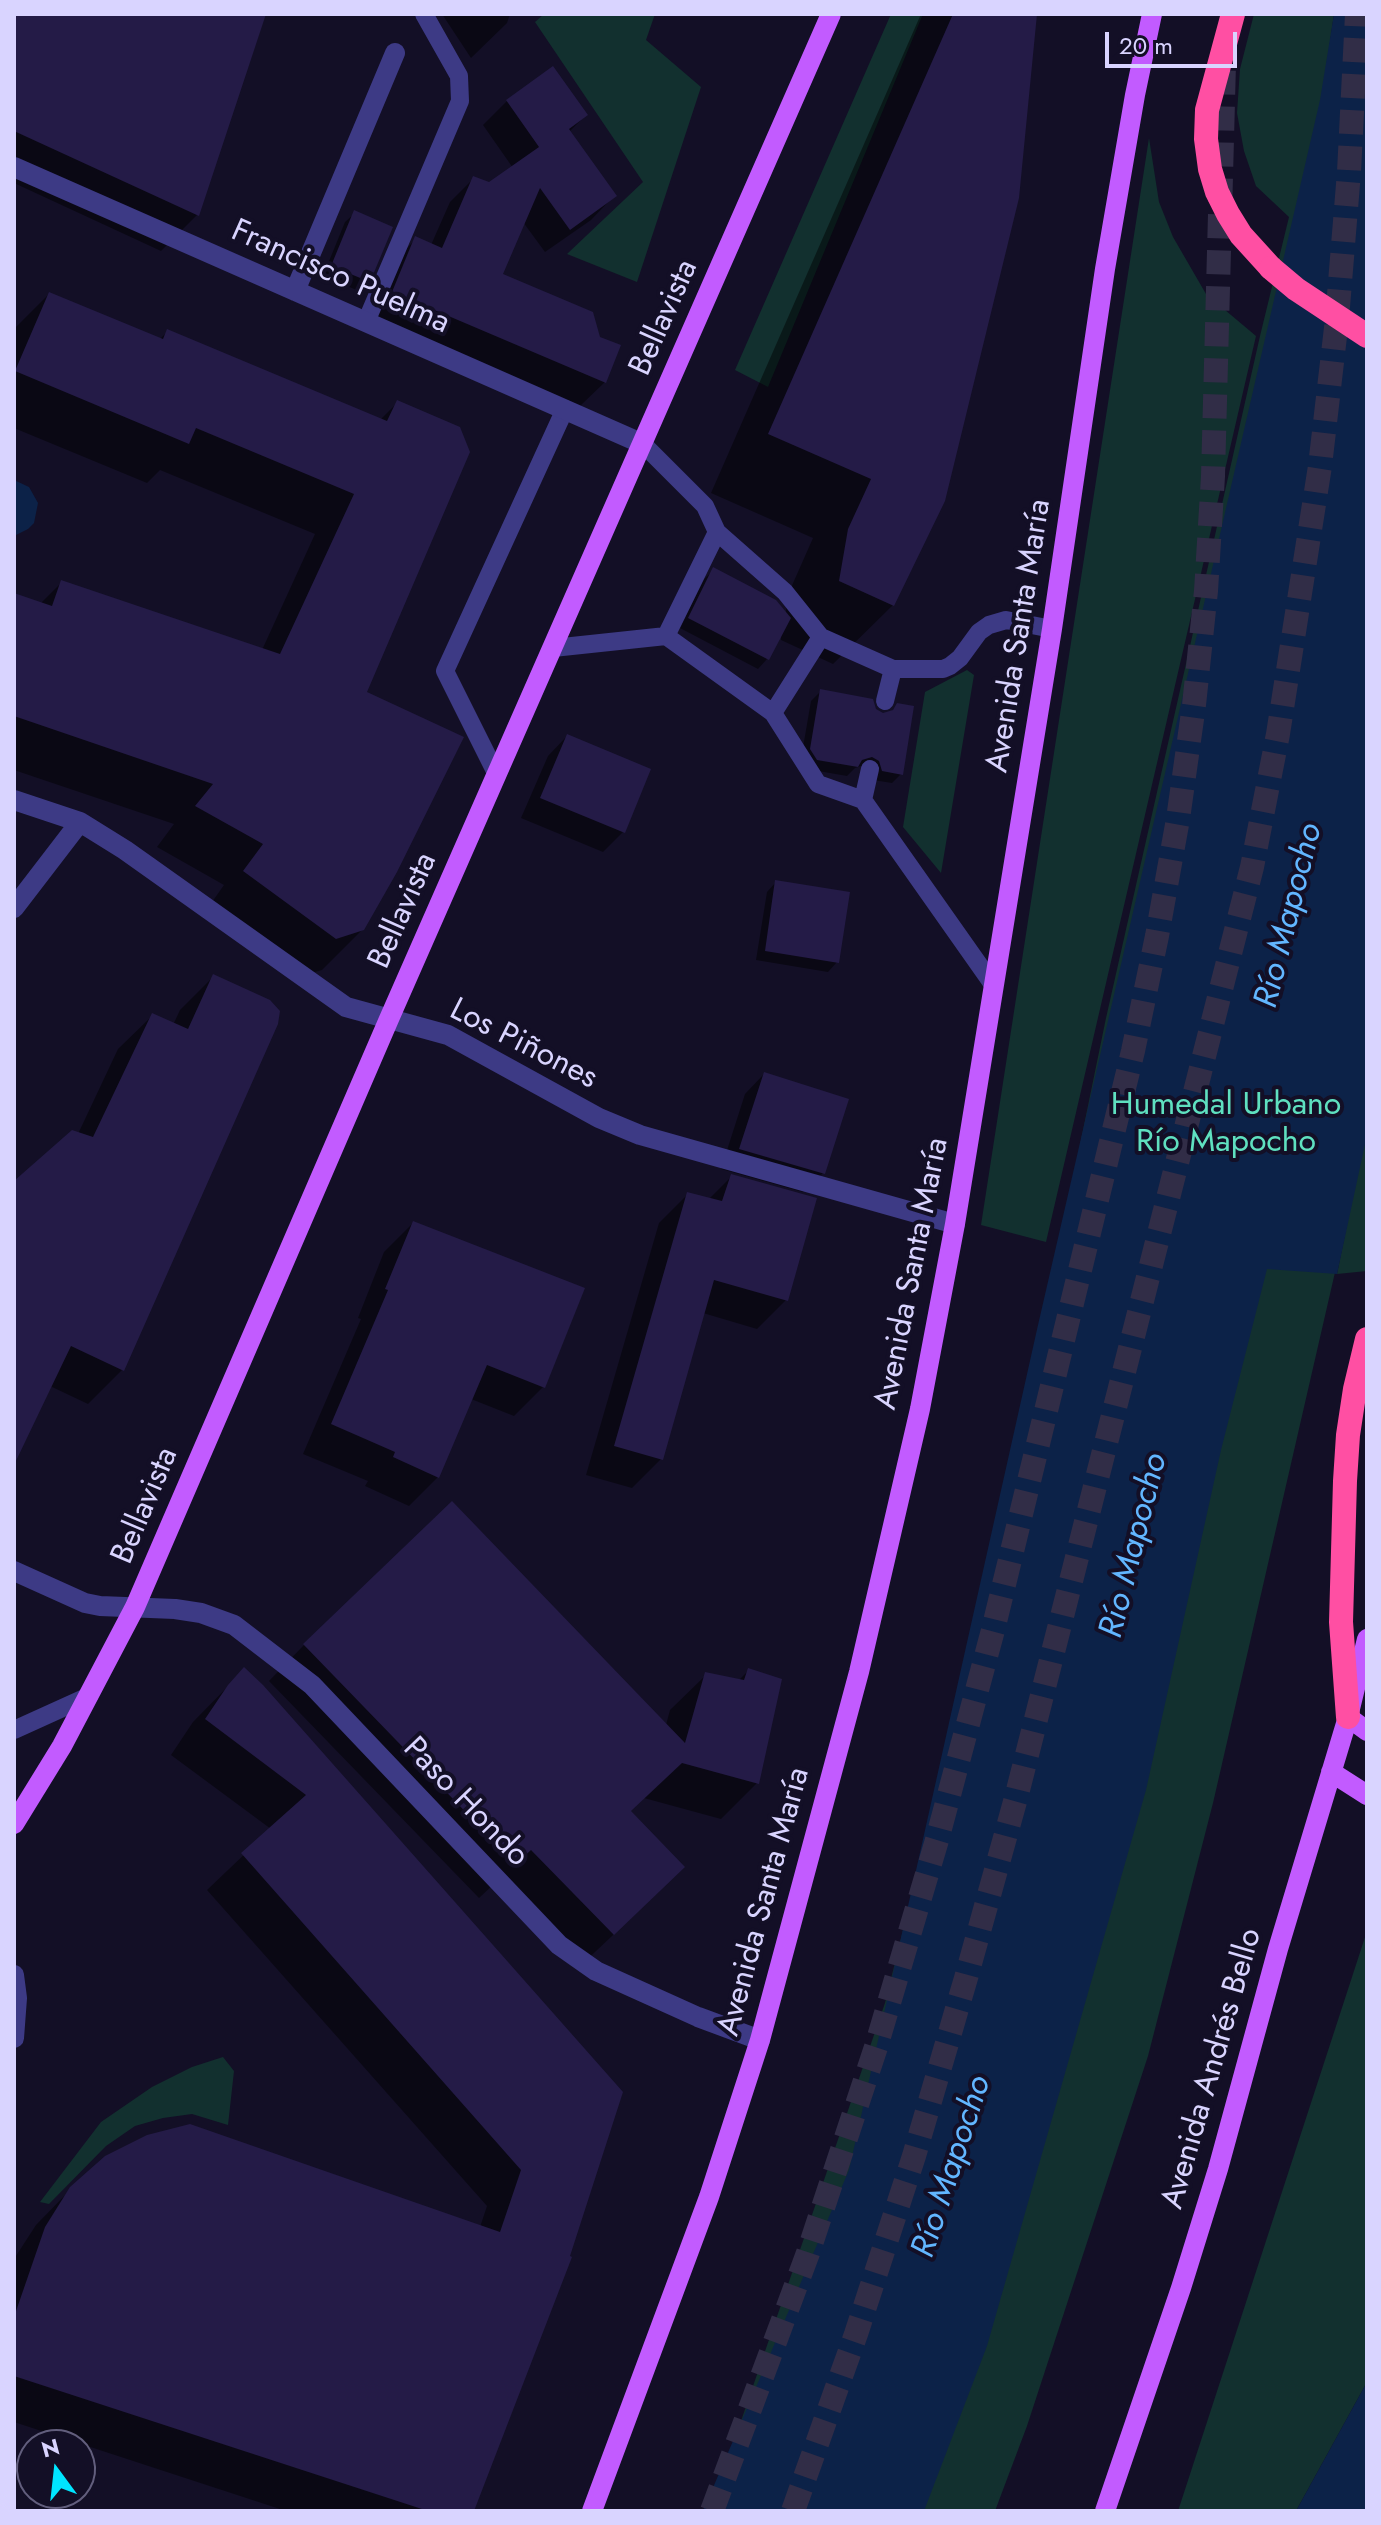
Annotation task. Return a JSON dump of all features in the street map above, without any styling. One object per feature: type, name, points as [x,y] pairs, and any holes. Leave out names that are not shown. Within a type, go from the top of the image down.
[{"type":"highway","points":[[1233,14],[1207,110],[1206,139],[1210,169],[1228,214],[1241,235],[1271,268],[1296,289],[1367,336]]},
{"type":"highway","points":[[1357,1724],[1341,1622],[1343,1508],[1348,1435],[1367,1339]]},
{"type":"main road","name":"Bellavista","points":[[14,1824],[62,1746],[135,1607],[389,1019],[831,14]]},
{"type":"main road","name":"Avenida Santa María","points":[[592,2511],[709,2197],[760,2040],[859,1672],[920,1409],[955,1224],[1052,629],[1105,269],[1152,14]]},
{"type":"main road","name":"Avenida Andrés Bello","points":[[1105,2511],[1162,2347],[1218,2169],[1278,1949],[1331,1772],[1357,1724],[1367,1639]]},
{"type":"main road","points":[[1331,1772],[1367,1795]]},
{"type":"street","points":[[295,291],[395,53]]},
{"type":"street","name":"Francisco Puelma","points":[[14,167],[643,444]]},
{"type":"street","name":"Los Piñones","points":[[14,800],[80,822],[125,850],[346,1007],[467,1043],[599,1118],[640,1135],[955,1224]]},
{"type":"street","points":[[14,908],[80,822]]},
{"type":"street","name":"Paso Hondo","points":[[14,1571],[85,1603],[188,1611],[234,1625],[312,1685],[559,1945],[596,1971],[698,2017],[760,2040]]},
{"type":"street","points":[[14,1975],[17,1998],[14,2038]]},
{"type":"lane","points":[[366,322],[460,101],[459,76],[424,14]]},
{"type":"lane","points":[[497,775],[445,671],[565,409]]},
{"type":"lane","points":[[643,444],[705,506],[717,532],[785,592],[821,637],[893,669],[943,669],[960,658],[979,632],[989,625],[1006,620],[1052,629]]},
{"type":"lane","points":[[666,636],[717,532]]},
{"type":"lane","points":[[553,648],[666,636],[773,713],[818,784],[863,800],[994,986]]},
{"type":"lane","points":[[773,713],[821,637]]},
{"type":"lane","points":[[885,701],[893,669]]},
{"type":"lane","points":[[863,800],[870,769]]},
{"type":"lane","points":[[14,1730],[89,1696]]},
{"type":"green space","points":[[544,14],[655,14],[646,40],[701,87],[637,282],[567,254],[643,182],[535,22]]},
{"type":"green space","points":[[891,14],[923,14],[768,387],[735,370]]},
{"type":"green space","name":"Humedal Urbano Río Mapocho","points":[[1254,14],[1334,14],[1327,63],[1367,14],[1367,1271],[1337,1274],[1353,1194],[1213,1803],[1148,2056],[1027,2426],[995,2511],[707,2511],[721,2479],[885,2003],[997,1549],[1106,1018],[1289,217],[1256,186],[1244,151],[1237,113],[1240,69]]},
{"type":"green space","points":[[1149,138],[1159,202],[1173,237],[1206,294],[1256,336],[1046,1242],[981,1225]]},
{"type":"green space","points":[[967,670],[974,675],[941,873],[903,827],[925,692]]},
{"type":"green space","points":[[1367,1931],[1367,2382],[1296,2511],[1178,2511]]},
{"type":"green space","points":[[223,2057],[234,2071],[228,2125],[192,2114],[135,2126],[106,2146],[49,2204],[40,2202],[101,2122],[152,2087],[192,2067]]},
{"type":"water","name":"Humedal Urbano Río Mapocho","points":[[1334,14],[1367,14],[1367,1135],[1337,1274],[1267,1269],[1221,1450],[1146,1790],[987,2346],[924,2511],[703,2511],[849,2170],[1038,1325],[1320,100]]},
{"type":"water","points":[[14,480],[29,487],[38,503],[34,523],[14,536]]},
{"type":"water","points":[[1367,2382],[1367,2511],[1296,2511]]},
{"type":"building","points":[[14,14],[266,14],[199,216],[14,131]]},
{"type":"building","points":[[953,14],[1037,14],[1019,198],[945,501],[894,606],[839,581],[848,529],[871,479],[768,434]]},
{"type":"building","points":[[553,66],[588,115],[569,129],[617,196],[570,230],[540,188],[503,274],[593,312],[600,337],[621,345],[606,383],[392,292],[415,236],[442,248],[473,176],[489,182],[539,147],[506,100]]},
{"type":"building","points":[[354,210],[393,227],[370,282],[331,266]]},
{"type":"building","points":[[49,292],[163,339],[167,329],[387,421],[397,400],[460,427],[470,452],[367,692],[464,737],[397,872],[364,930],[336,939],[243,871],[263,844],[195,806],[213,784],[14,716],[14,593],[52,606],[61,580],[280,654],[354,494],[196,428],[189,444],[15,371]]},
{"type":"building","points":[[713,567],[776,600],[791,618],[769,660],[688,618]]},
{"type":"building","points":[[820,689],[873,699],[876,709],[883,713],[893,710],[897,703],[914,706],[903,775],[882,771],[879,761],[872,757],[862,760],[858,767],[817,760],[810,749]]},
{"type":"building","points":[[567,734],[651,769],[625,833],[540,798]]},
{"type":"building","points":[[775,880],[850,892],[839,963],[765,951]]},
{"type":"building","points":[[213,974],[270,1000],[280,1011],[278,1024],[124,1371],[71,1346],[14,1465],[14,1181],[72,1130],[93,1137],[152,1013],[188,1029]]},
{"type":"building","points":[[764,1072],[849,1099],[825,1174],[739,1149]]},
{"type":"building","points":[[731,1174],[817,1198],[788,1301],[714,1280],[663,1460],[614,1446],[687,1192],[722,1201]]},
{"type":"building","points":[[413,1221],[585,1288],[545,1388],[487,1365],[439,1478],[393,1457],[395,1452],[331,1424],[388,1290],[385,1289]]},
{"type":"building","points":[[452,1501],[685,1743],[705,1672],[744,1680],[748,1668],[782,1679],[759,1784],[682,1763],[631,1811],[685,1867],[614,1935],[531,1850],[516,1864],[303,1644]]},
{"type":"building","points":[[244,1667],[623,2092],[572,2257],[474,2511],[428,2511],[14,2376],[14,2317],[45,2227],[70,2187],[105,2156],[147,2135],[190,2124],[500,2232],[521,2170],[241,1853],[306,1795],[205,1719]]},
{"type":"tunnel","points":[[793,2511],[856,2334],[914,2156],[966,1978],[1016,1798],[1252,867],[1278,734],[1320,466],[1337,319],[1357,14]]},
{"type":"tunnel","points":[[712,2511],[808,2253],[876,2047],[937,1840],[993,1630],[1133,1051],[1178,819],[1206,591],[1213,476],[1224,64]]},
{"type":"water label","name":"Río Mapocho","points":[[1290,916]]},
{"type":"water label","name":"Río Mapocho","points":[[1135,1546]]},
{"type":"water label","name":"Río Mapocho","points":[[953,2167]]}]
